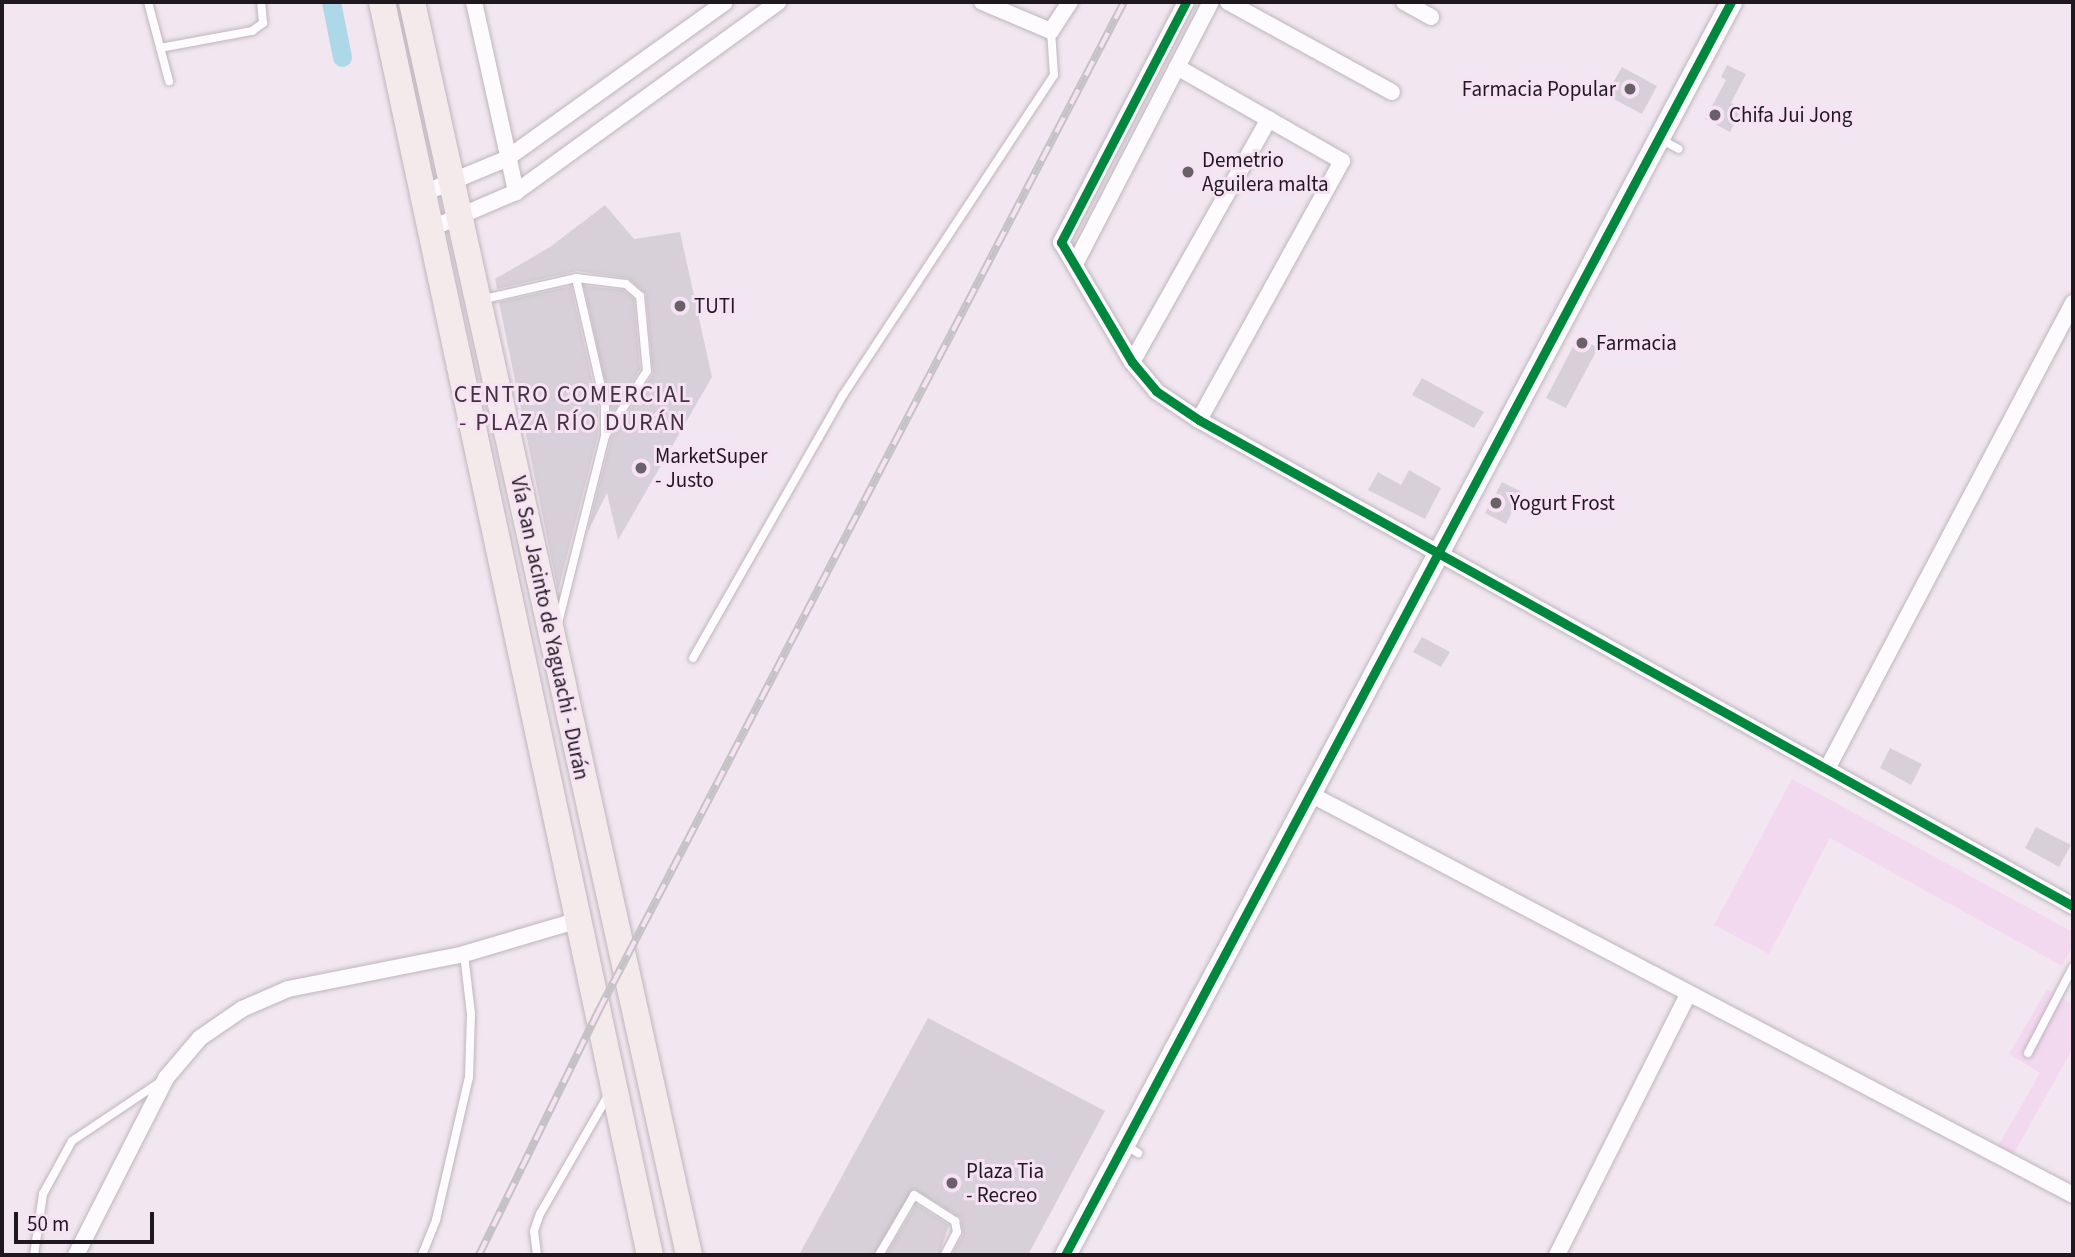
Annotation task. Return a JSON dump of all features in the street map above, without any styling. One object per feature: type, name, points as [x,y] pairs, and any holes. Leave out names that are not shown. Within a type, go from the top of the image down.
[{"type":"main road","name":"Vía San Jacinto de Yaguachi - Durán","points":[[382,2],[650,1255]]},
{"type":"main road","name":"Vía San Jacinto de Yaguachi - Durán","points":[[412,2],[689,1255]]},
{"type":"street","points":[[474,2],[506,159],[516,192]]},
{"type":"street","points":[[424,192],[452,183],[506,159],[725,2]]},
{"type":"street","points":[[432,228],[516,192],[778,2]]},
{"type":"street","points":[[982,2],[1051,31],[1070,2]]},
{"type":"street","points":[[1186,2],[1061,242],[1132,362],[1168,402],[2073,906]]},
{"type":"street","points":[[1075,264],[1211,2]]},
{"type":"street","points":[[1228,2],[1392,92]]},
{"type":"street","points":[[1404,2],[1431,17]]},
{"type":"street","points":[[1065,1255],[1131,1148],[1310,794],[1731,2]]},
{"type":"street","points":[[1177,67],[1342,161],[1199,420]]},
{"type":"street","points":[[1132,362],[1269,119]]},
{"type":"street","points":[[1827,769],[2073,303]]},
{"type":"street","points":[[1310,794],[2073,1195]]},
{"type":"street","points":[[76,1255],[166,1078],[200,1038],[242,1009],[288,989],[464,954],[579,920]]},
{"type":"street","points":[[1557,1255],[1688,994]]},
{"type":"lane","points":[[148,2],[169,80]]},
{"type":"lane","points":[[160,48],[252,31],[263,23],[261,2]]},
{"type":"lane","points":[[693,658],[843,395],[1054,75],[1051,31]]},
{"type":"lane","points":[[1658,138],[1679,149]]},
{"type":"lane","points":[[553,643],[605,436],[605,405],[576,278]]},
{"type":"lane","points":[[478,301],[576,278],[626,284],[640,296],[647,371],[605,436]]},
{"type":"lane","points":[[422,1255],[436,1220],[469,1077],[471,1014],[464,954]]},
{"type":"lane","points":[[2028,1053],[2073,967]]},
{"type":"lane","points":[[34,1255],[43,1194],[72,1141],[166,1078]]},
{"type":"lane","points":[[537,1255],[534,1231],[540,1214],[614,1086]]},
{"type":"lane","points":[[879,1255],[914,1195],[955,1222],[957,1232],[945,1255]]},
{"type":"shaded area","points":[[1792,779],[2073,932],[2073,945],[2062,966],[1830,838],[1769,954],[1714,925]]},
{"type":"shaded area","points":[[2047,989],[2073,1005],[2073,1048],[2013,1155],[1998,1146],[2040,1073],[2009,1054]]},
{"type":"building","points":[[1727,65],[1746,74],[1731,103],[1742,108],[1730,132],[1705,119],[1726,80],[1721,77]]},
{"type":"building","points":[[1622,67],[1657,86],[1642,114],[1606,95]]},
{"type":"building","points":[[605,205],[634,239],[680,232],[712,377],[618,540],[607,493],[587,533],[611,439],[653,374],[646,294],[628,278],[577,271],[497,289],[495,279],[550,247]]},
{"type":"building","points":[[571,286],[598,406],[598,435],[558,591],[499,302]]},
{"type":"building","points":[[584,286],[623,290],[634,299],[640,369],[612,414]]},
{"type":"building","points":[[1578,337],[1598,348],[1566,408],[1546,398]]},
{"type":"building","points":[[1422,378],[1484,412],[1474,428],[1412,395]]},
{"type":"building","points":[[1409,470],[1441,488],[1425,519],[1368,490],[1378,472],[1401,485]]},
{"type":"building","points":[[1502,482],[1522,492],[1506,524],[1485,513]]},
{"type":"building","points":[[1422,637],[1450,652],[1441,667],[1413,652]]},
{"type":"building","points":[[1890,748],[1922,764],[1911,785],[1880,768]]},
{"type":"building","points":[[2036,827],[2071,845],[2059,867],[2025,848]]},
{"type":"building","name":"Plaza Tia - Recreo","points":[[928,1018],[1105,1111],[1028,1255],[952,1255],[963,1234],[961,1218],[914,1189],[873,1255],[799,1255]]},
{"type":"building","points":[[916,1204],[949,1225],[939,1255],[886,1255]]},
{"type":"waterway","points":[[331,2],[342,57]]},
{"type":"railway","points":[[479,1255],[598,1012],[1124,2]]},
{"type":"cycle path","points":[[1186,2],[1061,242],[1132,362],[1156,391],[1199,420],[2073,906]]},
{"type":"cycle path","points":[[1065,1255],[1731,2]]},
{"type":"place","name":"Farmacia Popular","points":[[1630,89]]},
{"type":"place","name":"Chifa Jui Jong","points":[[1715,115]]},
{"type":"place","name":"Demetrio Aguilera malta","points":[[1188,172]]},
{"type":"place","name":"TUTI","points":[[680,306]]},
{"type":"place","name":"Farmacia","points":[[1582,343]]},
{"type":"place","name":"MarketSuper - Justo","points":[[641,468]]},
{"type":"place","name":"Yogurt Frost","points":[[1496,503]]},
{"type":"place","name":"Plaza Tia - Recreo","points":[[952,1183]]},
{"type":"district","name":"CENTRO COMERCIAL - PLAZA RÍO DURÁN","points":[[573,409]]}]
